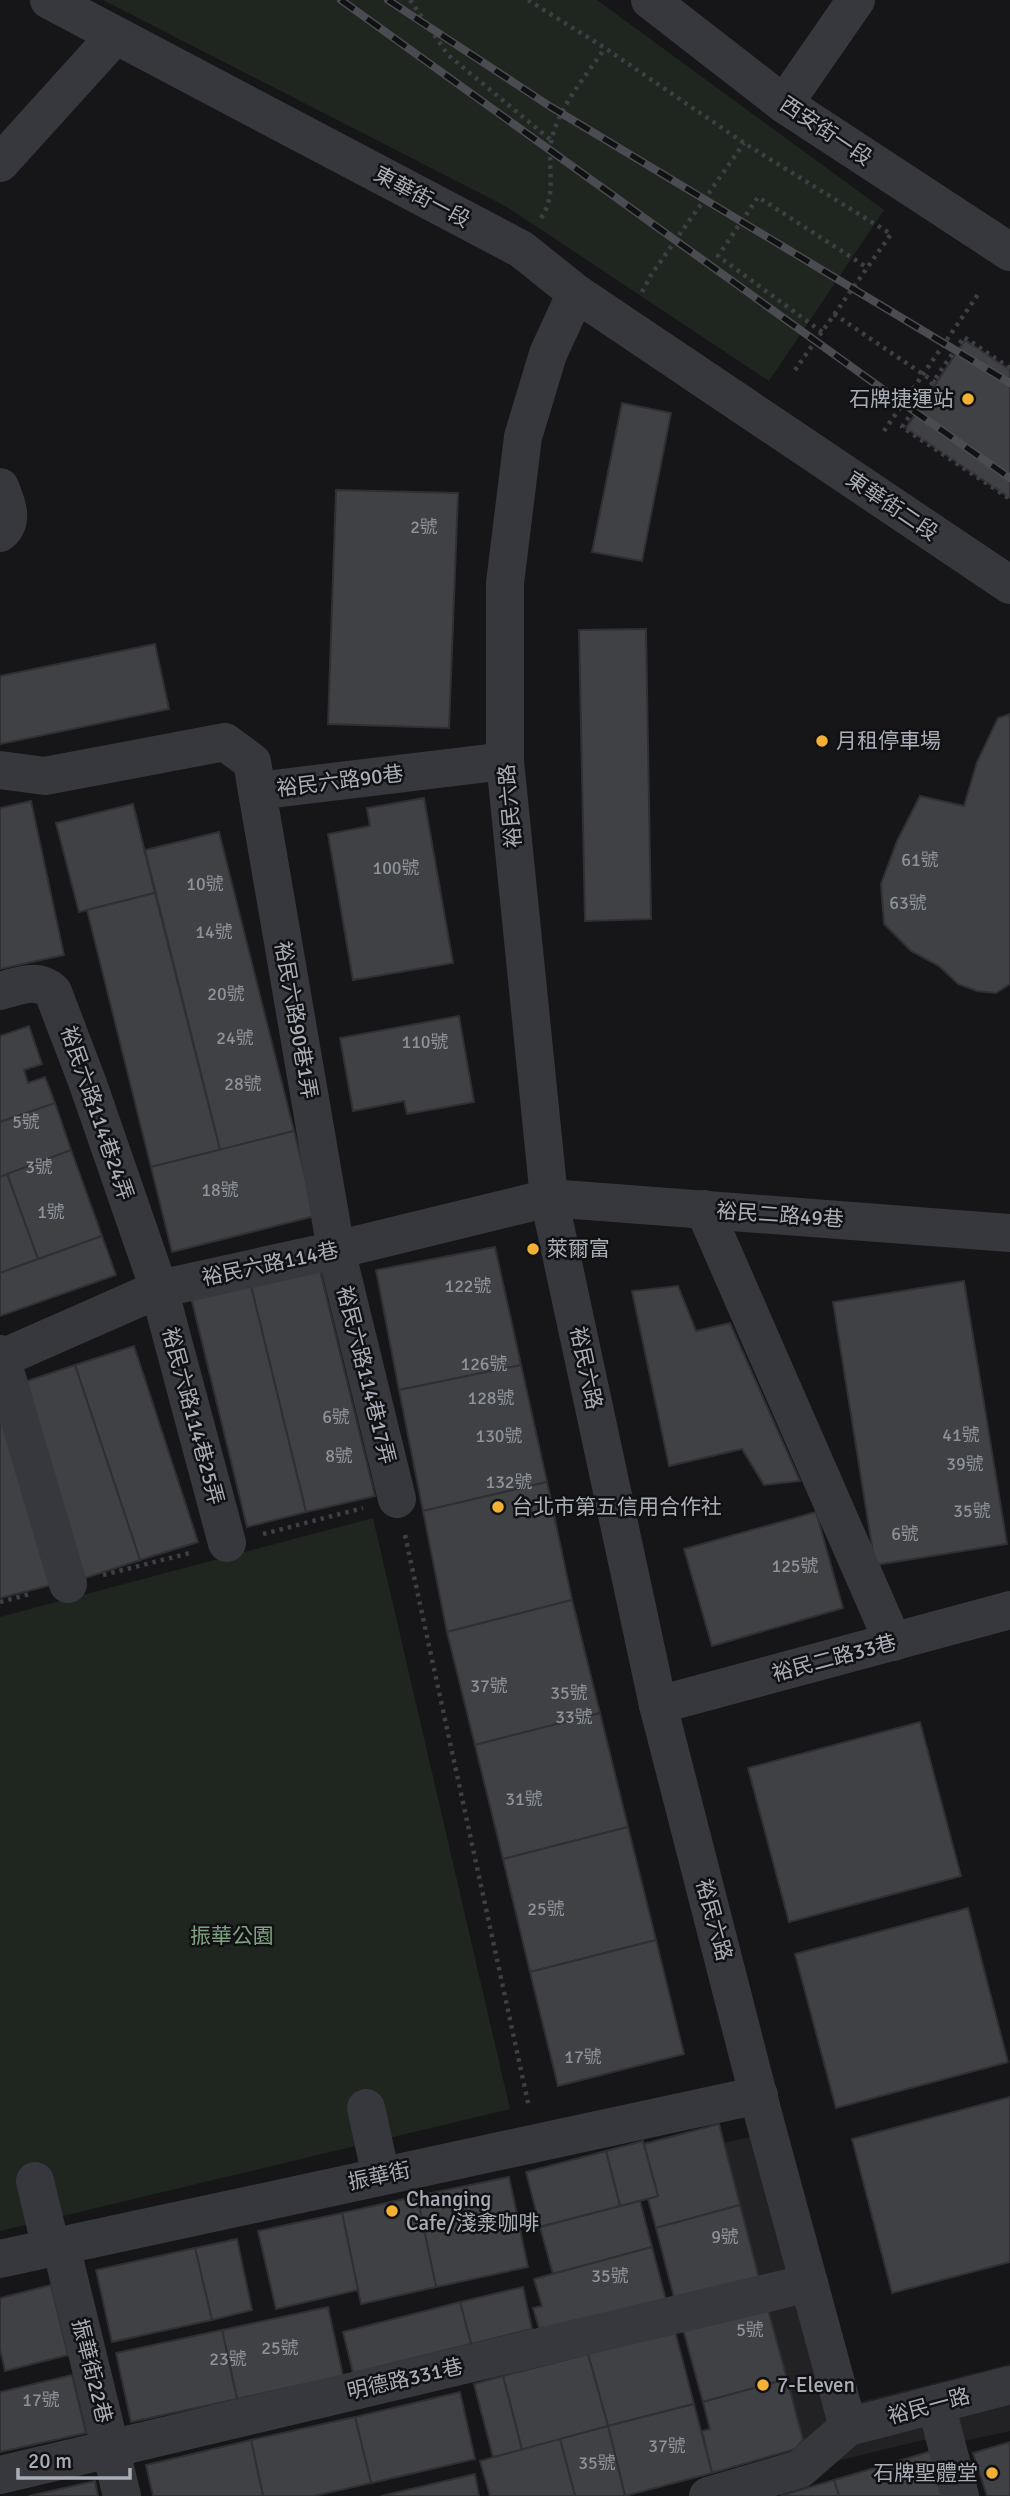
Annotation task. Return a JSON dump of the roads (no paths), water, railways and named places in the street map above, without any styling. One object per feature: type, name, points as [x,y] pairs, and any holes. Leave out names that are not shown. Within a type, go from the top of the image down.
[{"type":"street","name":"東華街一段","points":[[49,0],[521,249],[576,293],[775,427]]},
{"type":"street","name":"西安街一段","points":[[650,0],[785,104],[1010,252]]},
{"type":"street","points":[[785,104],[856,0]]},
{"type":"street","points":[[0,163],[115,36]]},
{"type":"street","name":"裕民六路","points":[[576,293],[548,354],[523,437],[505,583],[505,761],[549,1198],[658,1705],[848,2427]]},
{"type":"street","name":"東華街二段","points":[[775,427],[1010,585]]},
{"type":"street","points":[[0,487],[9,510],[6,528],[0,533]]},
{"type":"street","name":"裕民六路90巷","points":[[0,770],[44,776],[225,742],[252,762],[257,791],[505,761]]},
{"type":"street","name":"裕民六路90巷1弄","points":[[257,791],[336,1250]]},
{"type":"street","name":"裕民六路114巷24弄","points":[[0,991],[35,982],[46,984],[53,992],[159,1289]]},
{"type":"street","name":"裕民二路49巷","points":[[549,1198],[1010,1233]]},
{"type":"street","name":"裕民六路114巷","points":[[1,1357],[159,1289],[336,1250],[549,1198]]},
{"type":"street","points":[[704,1209],[893,1642]]},
{"type":"street","name":"裕民六路114巷17弄","points":[[336,1250],[397,1499]]},
{"type":"street","name":"裕民六路114巷25弄","points":[[159,1289],[226,1543]]},
{"type":"street","points":[[1,1357],[68,1584]]},
{"type":"street","name":"裕民二路33巷","points":[[658,1705],[1010,1610]]},
{"type":"street","name":"振華街","points":[[0,2259],[759,2095]]},
{"type":"street","points":[[366,2108],[381,2176]]},
{"type":"street","name":"振華街22巷","points":[[35,2181],[56,2247],[122,2496]]},
{"type":"street","name":"明德路331巷","points":[[0,2475],[809,2283]]},
{"type":"street","name":"裕民一路","points":[[848,2427],[1010,2385]]},
{"type":"street","points":[[936,2404],[960,2496]]},
{"type":"street","points":[[708,2496],[800,2469],[848,2427]]},
{"type":"railway","points":[[341,0],[1010,478]]},
{"type":"railway","points":[[388,0],[551,107],[1010,383]]},
{"type":"place","name":"石牌捷運站","points":[[968,399]]},
{"type":"place","name":"月租停車場","points":[[822,741]]},
{"type":"place","name":"萊爾富","points":[[533,1249]]},
{"type":"place","name":"台北市第五信用合作社","points":[[498,1507]]},
{"type":"place","name":"Changing Cafe/淺淾咖啡","points":[[392,2211]]},
{"type":"place","name":"7-Eleven","points":[[763,2385]]},
{"type":"place","name":"石牌聖體堂","points":[[992,2473]]},
{"type":"park label","name":"振華公園","points":[[232,1936]]}]
